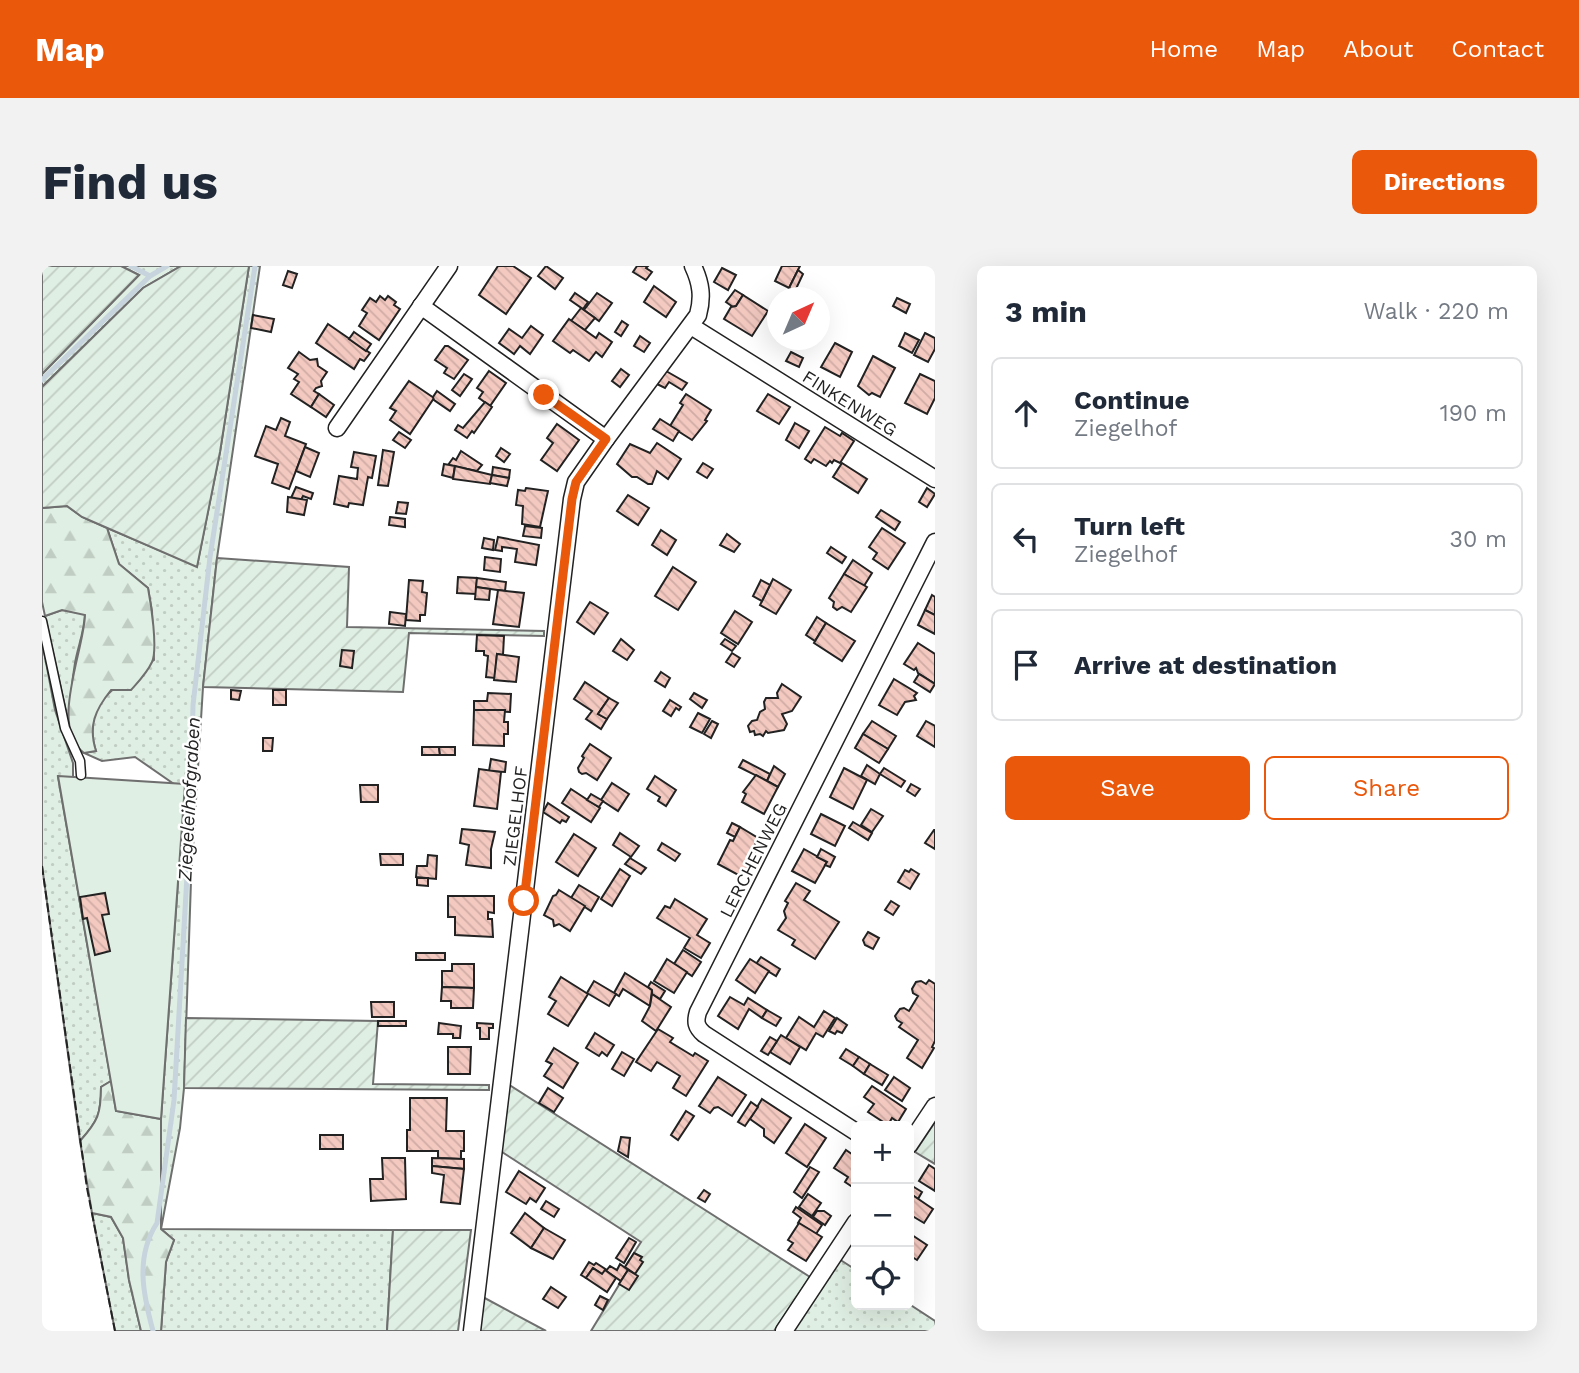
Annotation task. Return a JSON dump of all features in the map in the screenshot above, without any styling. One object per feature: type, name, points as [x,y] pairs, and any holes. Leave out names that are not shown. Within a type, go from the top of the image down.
[{"type":"street","points":[[337,428],[449,266]]},
{"type":"street","points":[[691,326],[702,302],[701,285],[694,266]]},
{"type":"street","points":[[421,306],[606,439]]},
{"type":"street","name":"ZIEGELHOF","points":[[472,1331],[572,499],[576,482],[691,326]]},
{"type":"street","name":"FINKENWEG","points":[[691,326],[935,479]]},
{"type":"street","name":"LERCHENWEG","points":[[851,1129],[704,1034],[697,1028],[696,1021],[698,1012],[935,541]]},
{"type":"street","points":[[914,1138],[935,1106]]},
{"type":"street","points":[[783,1331],[851,1229]]},
{"type":"lane","points":[[42,621],[65,728],[77,752],[81,775]]},
{"type":"green space","points":[[42,266],[121,266],[139,275],[42,374]]},
{"type":"green space","points":[[121,266],[181,266],[143,288],[42,387],[42,374],[139,275]]},
{"type":"green space","points":[[181,266],[249,266],[220,452],[197,567],[82,517],[67,506],[42,508],[42,387],[143,288]]},
{"type":"green space","points":[[249,266],[260,266],[217,558],[203,687],[191,881],[184,1088],[180,1128],[161,1229],[161,1119],[185,785],[174,784],[135,757],[102,761],[84,753],[96,751],[94,719],[106,696],[154,660],[148,588],[119,564],[107,528],[197,566],[220,452]]},
{"type":"green space","points":[[67,506],[82,517],[107,528],[119,564],[148,588],[154,637],[154,656],[148,670],[131,690],[111,690],[94,719],[96,751],[84,753],[74,741],[69,726],[69,707],[85,615],[62,610],[45,616],[42,602],[42,508]]},
{"type":"green space","points":[[217,558],[349,567],[347,627],[544,631],[544,636],[409,633],[403,692],[203,687]]},
{"type":"green space","points":[[62,610],[85,614],[73,680],[70,730],[45,616]]},
{"type":"green space","points":[[42,641],[55,710],[73,763],[73,777],[58,777],[111,1081],[101,1087],[97,1117],[80,1141],[42,866]]},
{"type":"green space","points":[[58,776],[185,784],[161,1119],[116,1111]]},
{"type":"green space","points":[[186,1018],[378,1021],[373,1084],[489,1085],[489,1090],[184,1088]]},
{"type":"green space","points":[[111,1081],[116,1111],[161,1119],[161,1229],[174,1240],[166,1262],[161,1331],[141,1331],[123,1238],[111,1217],[92,1213],[80,1141],[97,1117],[101,1087]]},
{"type":"green space","points":[[508,1084],[810,1277],[774,1331],[591,1331],[628,1270],[625,1267],[641,1242],[499,1150]]},
{"type":"green space","points":[[935,1122],[935,1164],[915,1152]]},
{"type":"green space","points":[[92,1213],[111,1217],[123,1238],[141,1331],[115,1331]]},
{"type":"green space","points":[[161,1229],[393,1230],[387,1331],[161,1331],[166,1262],[174,1240]]},
{"type":"green space","points":[[393,1230],[471,1230],[458,1331],[387,1331]]},
{"type":"green space","points":[[839,1259],[851,1267],[851,1310],[914,1310],[914,1307],[935,1321],[935,1331],[790,1331]]},
{"type":"green space","points":[[481,1296],[546,1331],[477,1331]]},
{"type":"building","points":[[498,266],[513,266],[531,278],[506,314],[479,295]]},
{"type":"building","points":[[546,266],[563,278],[555,289],[538,276]]},
{"type":"building","points":[[637,266],[648,266],[646,268],[652,272],[646,280],[633,272]]},
{"type":"building","points":[[782,266],[800,266],[790,287],[775,281]]},
{"type":"building","points":[[722,268],[736,275],[728,290],[714,282]]},
{"type":"building","points":[[798,270],[803,274],[797,287],[790,287]]},
{"type":"building","points":[[288,271],[297,274],[292,288],[283,285]]},
{"type":"building","points":[[654,286],[676,302],[666,317],[644,302]]},
{"type":"building","points":[[735,290],[743,295],[733,307],[726,302]]},
{"type":"building","points":[[575,293],[588,302],[583,309],[570,300]]},
{"type":"building","points":[[597,293],[612,303],[599,321],[584,310]]},
{"type":"building","points":[[743,295],[767,310],[752,336],[724,319],[731,307],[736,306]]},
{"type":"building","points":[[380,296],[385,300],[388,296],[400,309],[379,340],[359,326],[367,313],[362,310],[370,298],[376,302]]},
{"type":"building","points":[[897,298],[910,304],[906,313],[893,306]]},
{"type":"building","points":[[581,308],[595,318],[585,330],[571,321]]},
{"type":"building","points":[[253,315],[274,319],[271,332],[251,328]]},
{"type":"building","points":[[569,319],[596,338],[599,333],[612,342],[602,357],[596,352],[589,361],[573,350],[570,353],[553,341]]},
{"type":"building","points":[[622,321],[628,325],[621,336],[615,332]]},
{"type":"building","points":[[328,324],[370,353],[364,361],[360,359],[354,369],[316,343]]},
{"type":"building","points":[[531,326],[543,335],[530,354],[520,346],[514,354],[499,343],[509,329],[522,338]]},
{"type":"building","points":[[354,332],[371,344],[366,351],[349,339]]},
{"type":"building","points":[[905,333],[919,340],[912,353],[899,346]]},
{"type":"building","points":[[925,333],[935,338],[935,349],[928,362],[914,355]]},
{"type":"building","points":[[640,336],[650,343],[644,352],[634,346]]},
{"type":"building","points":[[835,343],[852,352],[840,377],[821,367]]},
{"type":"building","points":[[445,346],[468,360],[454,379],[444,373],[447,368],[435,360]]},
{"type":"building","points":[[299,352],[310,360],[317,359],[318,366],[327,372],[321,381],[322,386],[314,391],[319,394],[311,407],[291,394],[299,382],[294,379],[298,374],[288,368]]},
{"type":"building","points":[[791,352],[803,358],[799,367],[786,361]]},
{"type":"building","points":[[873,356],[895,368],[880,397],[872,393],[869,395],[858,386]]},
{"type":"building","points":[[621,369],[629,375],[620,387],[612,381]]},
{"type":"building","points":[[489,371],[506,383],[490,406],[479,398],[483,392],[477,388]]},
{"type":"building","points":[[666,371],[687,383],[682,390],[669,382],[665,388],[657,384]]},
{"type":"building","points":[[464,374],[472,379],[460,396],[452,390]]},
{"type":"building","points":[[920,374],[935,381],[935,398],[927,414],[905,403]]},
{"type":"building","points":[[409,381],[434,398],[410,434],[390,420],[396,411],[390,408]]},
{"type":"building","points":[[437,391],[455,404],[450,411],[434,400]]},
{"type":"building","points":[[319,394],[334,405],[326,417],[311,407]]},
{"type":"building","points":[[686,394],[711,410],[705,420],[707,421],[692,440],[670,426],[683,405],[680,403]]},
{"type":"building","points":[[768,394],[790,407],[779,424],[757,411]]},
{"type":"building","points":[[485,402],[492,407],[474,433],[472,431],[467,438],[455,430],[458,425],[463,428]]},
{"type":"building","points":[[281,418],[290,422],[285,436],[306,444],[289,489],[272,483],[278,464],[255,456],[266,426],[276,430]]},
{"type":"building","points":[[660,419],[679,431],[673,441],[653,429]]},
{"type":"building","points":[[795,423],[809,431],[799,448],[786,440]]},
{"type":"building","points":[[557,424],[579,440],[557,471],[541,460],[553,443],[547,438]]},
{"type":"building","points":[[825,427],[854,441],[840,463],[834,460],[826,466],[814,459],[811,463],[805,459]]},
{"type":"building","points":[[399,432],[411,440],[405,448],[393,440]]},
{"type":"building","points":[[657,443],[681,459],[668,479],[657,471],[652,484],[648,484],[632,477],[617,464],[630,444],[650,453]]},
{"type":"building","points":[[305,447],[319,453],[310,477],[296,471]]},
{"type":"building","points":[[501,448],[510,454],[504,462],[496,456]]},
{"type":"building","points":[[383,450],[394,452],[388,486],[378,485]]},
{"type":"building","points":[[461,451],[482,465],[477,471],[448,465],[453,458],[456,460]]},
{"type":"building","points":[[354,452],[376,456],[372,478],[368,477],[363,505],[349,503],[348,507],[334,504],[339,476],[357,479],[358,468],[351,467]]},
{"type":"building","points":[[703,463],[713,469],[707,478],[697,472]]},
{"type":"building","points":[[842,463],[867,479],[858,493],[833,477]]},
{"type":"building","points":[[444,464],[455,466],[453,478],[442,475]]},
{"type":"building","points":[[455,466],[492,475],[490,484],[453,479]]},
{"type":"building","points":[[493,467],[510,470],[509,478],[492,475]]},
{"type":"building","points":[[492,475],[509,478],[507,486],[490,483]]},
{"type":"building","points":[[296,487],[313,493],[311,499],[303,496],[301,500],[291,498]]},
{"type":"building","points":[[526,488],[548,491],[540,527],[522,524],[523,506],[516,505],[518,490],[525,491]]},
{"type":"building","points":[[927,488],[935,494],[927,507],[919,502]]},
{"type":"building","points":[[628,495],[649,508],[638,525],[617,511]]},
{"type":"building","points":[[288,497],[307,500],[304,515],[287,512]]},
{"type":"building","points":[[398,502],[408,503],[406,514],[396,513]]},
{"type":"building","points":[[881,510],[900,522],[895,530],[876,517]]},
{"type":"building","points":[[390,517],[405,519],[405,527],[389,525]]},
{"type":"building","points":[[525,526],[542,528],[541,538],[523,536]]},
{"type":"building","points":[[882,528],[905,543],[888,569],[873,559],[877,553],[869,547]]},
{"type":"building","points":[[661,530],[676,540],[667,555],[652,545]]},
{"type":"building","points":[[727,534],[740,544],[734,552],[720,545]]},
{"type":"building","points":[[498,537],[539,545],[536,565],[515,562],[517,549],[502,547],[502,551],[495,550]]},
{"type":"building","points":[[484,538],[494,540],[493,550],[482,548]]},
{"type":"building","points":[[831,547],[846,557],[842,563],[827,553]]},
{"type":"building","points":[[485,557],[501,559],[500,572],[484,570]]},
{"type":"building","points":[[853,560],[872,573],[864,586],[844,574]]},
{"type":"building","points":[[673,567],[696,582],[678,610],[655,596]]},
{"type":"building","points":[[844,574],[867,587],[851,612],[842,607],[837,610],[829,598]]},
{"type":"building","points":[[458,577],[477,578],[476,594],[457,593]]},
{"type":"building","points":[[477,578],[506,582],[505,591],[476,587]]},
{"type":"building","points":[[773,579],[791,590],[776,614],[760,605]]},
{"type":"building","points":[[409,580],[423,581],[422,592],[427,593],[425,615],[420,615],[420,621],[406,620]]},
{"type":"building","points":[[761,580],[770,585],[762,601],[753,596]]},
{"type":"building","points":[[476,587],[490,589],[489,600],[475,599]]},
{"type":"building","points":[[498,590],[524,593],[519,627],[493,624]]},
{"type":"building","points":[[932,595],[935,597],[935,615],[925,610]]},
{"type":"building","points":[[590,602],[608,613],[594,634],[577,622]]},
{"type":"building","points":[[925,610],[935,615],[935,634],[918,625]]},
{"type":"building","points":[[735,611],[752,622],[738,644],[721,633]]},
{"type":"building","points":[[390,612],[406,614],[405,626],[389,624]]},
{"type":"building","points":[[817,617],[826,623],[815,641],[806,635]]},
{"type":"building","points":[[826,623],[855,641],[842,661],[814,643]]},
{"type":"building","points":[[477,635],[504,636],[503,655],[497,654],[495,678],[486,677],[488,656],[484,655],[484,651],[476,651]]},
{"type":"building","points":[[621,639],[634,650],[627,660],[613,651]]},
{"type":"building","points":[[725,639],[736,646],[732,651],[721,644]]},
{"type":"building","points":[[918,643],[935,654],[935,684],[918,673],[916,668],[914,670],[904,664]]},
{"type":"building","points":[[342,650],[354,651],[352,668],[340,666]]},
{"type":"building","points":[[732,653],[740,658],[734,667],[726,662]]},
{"type":"building","points":[[497,654],[519,657],[516,682],[494,680]]},
{"type":"building","points":[[661,672],[670,678],[665,687],[655,681]]},
{"type":"building","points":[[919,674],[935,684],[930,692],[914,682]]},
{"type":"building","points":[[894,679],[917,693],[914,696],[916,700],[905,702],[897,715],[879,705]]},
{"type":"building","points":[[585,682],[609,698],[598,714],[607,719],[601,729],[586,719],[592,711],[574,699]]},
{"type":"building","points":[[782,684],[801,697],[792,711],[782,714],[787,724],[784,730],[768,733],[766,731],[763,736],[755,735],[754,731],[750,732],[748,726],[757,720],[760,712],[765,709],[766,698],[778,698],[777,693]]},
{"type":"building","points":[[231,690],[241,691],[239,700],[231,699]]},
{"type":"building","points":[[273,690],[286,690],[286,705],[273,705]]},
{"type":"building","points":[[488,693],[511,694],[510,712],[474,710],[474,701],[487,701]]},
{"type":"building","points":[[694,693],[707,700],[702,708],[690,699]]},
{"type":"building","points":[[609,698],[618,703],[607,719],[598,714]]},
{"type":"building","points":[[670,700],[681,707],[679,710],[676,708],[671,716],[663,711]]},
{"type":"building","points":[[474,710],[505,710],[504,722],[508,722],[508,734],[504,734],[504,746],[473,745]]},
{"type":"building","points":[[698,713],[710,719],[702,733],[690,727]]},
{"type":"building","points":[[712,721],[718,724],[711,738],[704,734]]},
{"type":"building","points":[[872,721],[896,736],[888,749],[863,734]]},
{"type":"building","points":[[926,721],[935,726],[935,747],[917,736]]},
{"type":"building","points":[[863,734],[888,749],[879,763],[855,748]]},
{"type":"building","points":[[263,738],[273,738],[272,751],[263,751]]},
{"type":"building","points":[[590,744],[611,758],[597,780],[586,773],[582,774],[578,768]]},
{"type":"building","points":[[422,747],[439,747],[440,755],[422,755]]},
{"type":"building","points":[[439,747],[455,747],[455,755],[440,755]]},
{"type":"building","points":[[491,759],[506,762],[505,772],[489,771]]},
{"type":"building","points":[[743,760],[770,774],[767,781],[739,767]]},
{"type":"building","points":[[867,765],[880,774],[875,784],[861,776]]},
{"type":"building","points":[[774,766],[785,774],[778,787],[767,781]]},
{"type":"building","points":[[844,768],[867,780],[853,809],[830,797]]},
{"type":"building","points":[[884,768],[905,781],[901,787],[880,774]]},
{"type":"building","points":[[479,769],[501,772],[497,809],[474,806]]},
{"type":"building","points":[[756,775],[778,787],[764,814],[742,802],[746,794],[743,792]]},
{"type":"building","points":[[655,776],[676,790],[666,806],[658,801],[660,797],[647,789]]},
{"type":"building","points":[[612,783],[629,794],[618,811],[601,800]]},
{"type":"building","points":[[911,784],[920,789],[915,796],[907,791]]},
{"type":"building","points":[[360,785],[378,785],[378,802],[361,802]]},
{"type":"building","points":[[571,789],[600,808],[591,822],[562,803]]},
{"type":"building","points":[[591,794],[603,801],[599,807],[587,800]]},
{"type":"building","points":[[548,803],[569,817],[566,822],[562,820],[560,823],[543,812]]},
{"type":"building","points":[[871,809],[883,816],[872,832],[861,825]]},
{"type":"building","points":[[821,814],[845,826],[835,846],[811,834]]},
{"type":"building","points":[[853,822],[872,833],[868,840],[849,828]]},
{"type":"building","points":[[732,823],[740,827],[735,837],[727,833]]},
{"type":"building","points":[[740,827],[758,838],[752,851],[755,853],[752,861],[742,877],[718,864]]},
{"type":"building","points":[[462,829],[495,832],[491,868],[466,865],[469,845],[460,843]]},
{"type":"building","points":[[935,830],[935,849],[925,843]]},
{"type":"building","points":[[620,833],[639,846],[631,857],[613,845]]},
{"type":"building","points":[[574,834],[596,848],[578,876],[556,862]]},
{"type":"building","points":[[662,843],[680,854],[675,861],[658,850]]},
{"type":"building","points":[[804,849],[827,862],[815,883],[792,871]]},
{"type":"building","points":[[821,849],[835,857],[830,867],[825,865],[827,862],[817,857]]},
{"type":"building","points":[[380,854],[403,854],[403,865],[381,865]]},
{"type":"building","points":[[428,855],[437,856],[436,879],[416,877],[417,866],[427,866]]},
{"type":"building","points":[[630,858],[646,868],[641,874],[625,864]]},
{"type":"building","points":[[620,869],[630,876],[612,906],[601,899]]},
{"type":"building","points":[[911,869],[919,874],[910,889],[898,882],[905,870],[909,872]]},
{"type":"building","points":[[417,878],[428,878],[428,886],[417,885]]},
{"type":"building","points":[[796,883],[810,891],[804,900],[839,922],[815,959],[792,945],[795,940],[778,930],[786,918],[784,911],[788,903],[785,901]]},
{"type":"building","points":[[579,885],[599,897],[591,911],[571,898]]},
{"type":"building","points":[[559,890],[585,906],[570,931],[559,924],[554,926],[553,920],[544,915]]},
{"type":"building","points":[[105,893],[109,914],[102,915],[110,951],[95,955],[87,918],[83,919],[80,897]]},
{"type":"building","points":[[448,896],[494,896],[494,913],[488,912],[488,919],[492,919],[493,937],[455,935],[455,917],[448,917]]},
{"type":"building","points":[[675,899],[707,919],[697,935],[710,943],[701,958],[684,948],[690,938],[657,918],[665,906],[670,908]]},
{"type":"building","points":[[891,901],[899,906],[893,915],[885,910]]},
{"type":"building","points":[[868,932],[879,938],[873,949],[865,945],[863,940]]},
{"type":"building","points":[[683,950],[701,962],[692,976],[674,964]]},
{"type":"building","points":[[416,953],[445,953],[445,960],[416,960]]},
{"type":"building","points":[[761,957],[780,969],[776,976],[756,964]]},
{"type":"building","points":[[667,959],[687,972],[674,993],[654,981]]},
{"type":"building","points":[[750,959],[769,971],[755,993],[736,980]]},
{"type":"building","points":[[452,964],[474,964],[474,988],[442,987],[442,971],[452,971]]},
{"type":"building","points":[[625,973],[652,990],[650,1006],[623,989],[619,996],[614,993]]},
{"type":"building","points":[[561,977],[588,994],[568,1026],[548,1014],[556,1001],[549,997]]},
{"type":"building","points":[[929,980],[935,984],[935,1041],[932,1047],[934,1048],[922,1068],[907,1058],[918,1040],[899,1027],[902,1023],[895,1016],[900,1009],[909,1011],[918,996],[912,989],[916,982],[926,984]]},
{"type":"building","points":[[594,981],[616,994],[609,1006],[587,993]]},
{"type":"building","points":[[651,982],[665,991],[660,999],[652,994],[648,987]]},
{"type":"building","points":[[442,987],[474,988],[473,1008],[451,1008],[451,1001],[441,1001]]},
{"type":"building","points":[[652,994],[671,1007],[656,1031],[642,1021],[650,1006]]},
{"type":"building","points":[[730,997],[744,1005],[748,998],[767,1010],[762,1018],[749,1009],[738,1029],[718,1016]]},
{"type":"building","points":[[371,1002],[394,1002],[394,1017],[372,1017]]},
{"type":"building","points":[[767,1010],[781,1018],[776,1026],[762,1018]]},
{"type":"building","points":[[824,1011],[835,1018],[823,1037],[816,1033],[806,1050],[786,1038],[799,1017],[814,1027]]},
{"type":"building","points":[[837,1018],[847,1025],[842,1033],[837,1031],[835,1034],[829,1031]]},
{"type":"building","points":[[378,1021],[406,1021],[406,1026],[378,1026]]},
{"type":"building","points":[[439,1023],[461,1026],[460,1038],[453,1038],[453,1034],[438,1034]]},
{"type":"building","points":[[477,1023],[493,1024],[493,1028],[489,1028],[489,1039],[480,1039]]},
{"type":"building","points":[[658,1029],[673,1038],[670,1042],[693,1056],[695,1053],[708,1061],[686,1096],[673,1088],[680,1076],[657,1062],[651,1071],[636,1062]]},
{"type":"building","points":[[595,1033],[614,1045],[607,1056],[602,1052],[599,1056],[586,1048]]},
{"type":"building","points":[[781,1035],[800,1047],[790,1064],[770,1052]]},
{"type":"building","points":[[770,1037],[777,1041],[768,1055],[761,1051]]},
{"type":"building","points":[[448,1047],[471,1047],[470,1074],[448,1074]]},
{"type":"building","points":[[554,1048],[578,1063],[563,1088],[544,1076],[552,1064],[546,1061]]},
{"type":"building","points":[[846,1049],[859,1057],[853,1066],[840,1058]]},
{"type":"building","points":[[622,1052],[634,1059],[624,1076],[612,1069]]},
{"type":"building","points":[[859,1057],[870,1064],[864,1074],[853,1066]]},
{"type":"building","points":[[870,1064],[888,1075],[882,1085],[864,1074]]},
{"type":"building","points":[[718,1077],[746,1095],[732,1116],[718,1107],[710,1113],[699,1106]]},
{"type":"building","points":[[894,1077],[910,1088],[902,1101],[885,1090]]},
{"type":"building","points":[[872,1086],[906,1109],[899,1121],[892,1118],[890,1121],[882,1121],[868,1112],[874,1104],[864,1097]]},
{"type":"building","points":[[548,1088],[563,1098],[554,1112],[539,1103]]},
{"type":"building","points":[[410,1098],[447,1098],[446,1131],[464,1131],[464,1151],[461,1151],[461,1159],[438,1158],[438,1151],[407,1151]]},
{"type":"building","points":[[762,1099],[791,1118],[774,1143],[764,1136],[764,1129],[750,1119]]},
{"type":"building","points":[[751,1102],[758,1107],[745,1126],[738,1122]]},
{"type":"building","points":[[686,1111],[694,1116],[678,1140],[671,1135]]},
{"type":"building","points":[[805,1124],[826,1138],[807,1167],[786,1153]]},
{"type":"building","points":[[320,1135],[343,1135],[343,1149],[320,1149]]},
{"type":"building","points":[[621,1137],[630,1138],[628,1157],[618,1151]]},
{"type":"building","points":[[846,1150],[851,1154],[851,1186],[845,1182],[848,1177],[834,1168]]},
{"type":"building","points":[[382,1158],[405,1158],[406,1199],[371,1201],[370,1179],[383,1179]]},
{"type":"building","points":[[432,1158],[464,1159],[464,1169],[432,1166]]},
{"type":"building","points":[[929,1165],[935,1169],[935,1191],[919,1181]]},
{"type":"building","points":[[432,1166],[464,1169],[460,1204],[441,1202],[444,1175],[432,1173]]},
{"type":"building","points":[[810,1167],[819,1172],[802,1198],[794,1192]]},
{"type":"building","points":[[519,1171],[545,1188],[536,1202],[530,1198],[526,1204],[506,1192]]},
{"type":"building","points":[[914,1187],[922,1192],[918,1199],[914,1196]]},
{"type":"building","points":[[704,1190],[710,1194],[705,1202],[698,1198]]},
{"type":"building","points":[[808,1194],[821,1203],[812,1216],[799,1207]]},
{"type":"building","points":[[914,1196],[933,1209],[924,1223],[914,1217]]},
{"type":"building","points":[[546,1201],[559,1209],[554,1217],[541,1209]]},
{"type":"building","points":[[796,1207],[822,1225],[816,1234],[798,1223],[801,1218],[793,1212]]},
{"type":"building","points":[[817,1211],[824,1211],[831,1216],[825,1225],[813,1217]]},
{"type":"building","points":[[525,1213],[544,1228],[531,1248],[511,1233]]},
{"type":"building","points":[[799,1223],[822,1237],[806,1261],[788,1250],[793,1243],[788,1240]]},
{"type":"building","points":[[544,1228],[565,1240],[553,1259],[531,1248]]},
{"type":"building","points":[[914,1236],[927,1245],[917,1260],[914,1258]]},
{"type":"building","points":[[629,1238],[636,1242],[624,1263],[616,1258]]},
{"type":"building","points":[[634,1253],[642,1257],[640,1260],[643,1262],[635,1274],[625,1267]]},
{"type":"building","points":[[589,1262],[607,1270],[602,1274],[593,1268],[586,1278],[581,1275]]},
{"type":"building","points":[[620,1264],[628,1270],[621,1281],[606,1271],[610,1266],[617,1270]]},
{"type":"building","points":[[593,1268],[602,1274],[605,1270],[616,1278],[607,1292],[586,1278]]},
{"type":"building","points":[[628,1270],[638,1276],[629,1290],[619,1284]]},
{"type":"building","points":[[551,1287],[566,1297],[558,1308],[543,1299]]},
{"type":"building","points":[[600,1296],[608,1300],[603,1310],[595,1305]]},
{"type":"waterway","name":"Ziegeleihofgraben","points":[[131,266],[150,276],[167,266]]},
{"type":"waterway","name":"Ziegeleihofgraben","points":[[153,1331],[144,1290],[143,1262],[150,1236],[157,1223],[174,1100],[191,807],[193,705],[210,557],[255,266]]},
{"type":"waterway","points":[[42,380],[150,276]]},
{"type":"fence","points":[[42,866],[87,1188],[115,1331]]},
{"type":"route","points":[[524,901],[572,499],[576,482],[606,439],[544,395]]}]
